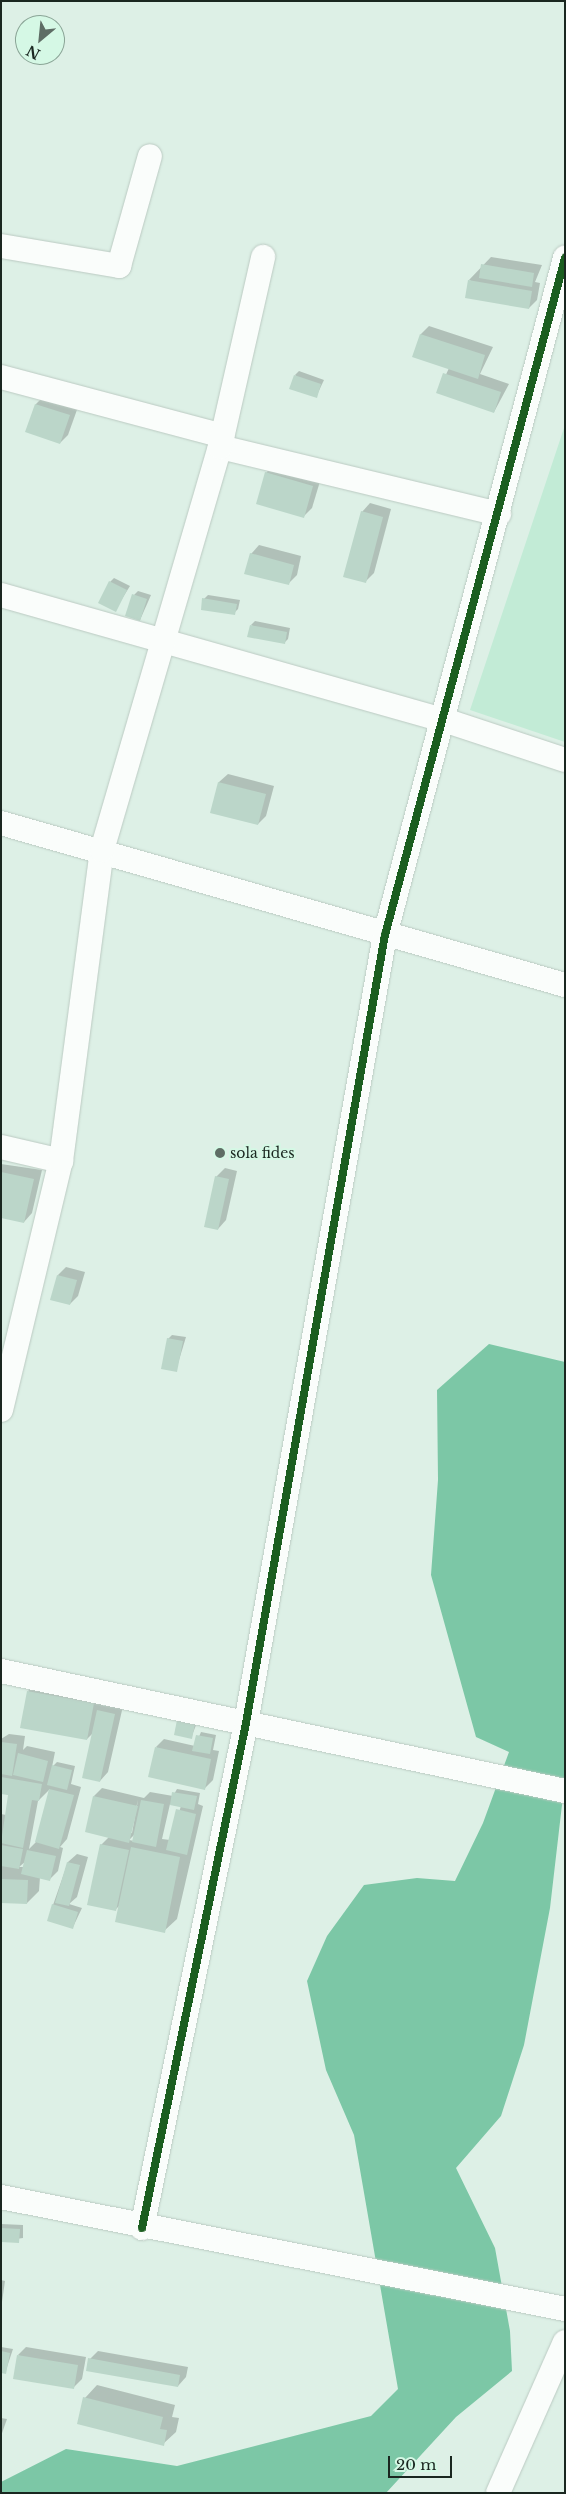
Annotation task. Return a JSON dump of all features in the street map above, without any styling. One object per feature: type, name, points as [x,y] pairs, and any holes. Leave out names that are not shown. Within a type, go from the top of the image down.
[{"type":"street","points":[[1,246],[119,266],[150,156]]},
{"type":"street","points":[[1,1410],[61,1161],[102,850],[166,642],[221,441],[264,257]]},
{"type":"street","points":[[142,2228],[246,1724],[385,935],[499,514],[565,258]]},
{"type":"street","points":[[1,377],[221,441],[499,514]]},
{"type":"street","points":[[1,595],[444,720],[565,760]]},
{"type":"street","points":[[1,823],[102,850],[385,935],[565,985]]},
{"type":"street","points":[[1,1147],[61,1161]]},
{"type":"street","points":[[1,1671],[565,1791]]},
{"type":"street","points":[[1,2197],[142,2228],[420,2283],[565,2309]]},
{"type":"street","points":[[498,2493],[565,2342]]},
{"type":"shaded area","points":[[565,425],[565,742],[470,710]]},
{"type":"shaded area","points":[[489,1344],[565,1362],[565,1779],[550,1908],[524,2045],[501,2116],[456,2168],[495,2248],[510,2331],[512,2371],[456,2417],[386,2493],[1,2493],[1,2482],[66,2449],[177,2466],[371,2416],[398,2389],[354,2135],[326,2070],[307,1981],[327,1936],[364,1885],[417,1878],[455,1881],[483,1823],[509,1752],[476,1737],[431,1575],[438,1480],[437,1390]]},
{"type":"building","points":[[481,264],[534,273],[532,287],[479,278]]},
{"type":"building","points":[[468,280],[532,291],[529,309],[465,298]]},
{"type":"building","points":[[420,334],[485,355],[478,379],[412,357]]},
{"type":"building","points":[[443,373],[501,392],[494,413],[436,393]]},
{"type":"building","points":[[294,375],[321,384],[317,398],[289,389]]},
{"type":"building","points":[[35,404],[70,415],[60,444],[25,432]]},
{"type":"building","points":[[265,472],[313,486],[304,518],[256,504]]},
{"type":"building","points":[[361,511],[383,517],[366,583],[343,577]]},
{"type":"building","points":[[250,553],[294,565],[289,585],[244,574]]},
{"type":"building","points":[[109,581],[127,590],[116,612],[98,603]]},
{"type":"building","points":[[132,594],[147,599],[140,621],[125,616]]},
{"type":"building","points":[[202,598],[237,604],[235,615],[201,610]]},
{"type":"building","points":[[250,625],[287,632],[285,644],[247,637]]},
{"type":"building","points":[[218,782],[266,794],[258,825],[210,813]]},
{"type":"building","points":[[1,1172],[34,1179],[24,1223],[1,1218]]},
{"type":"building","points":[[215,1176],[229,1179],[218,1230],[204,1227]]},
{"type":"building","points":[[57,1275],[77,1280],[70,1305],[50,1300]]},
{"type":"building","points":[[167,1338],[183,1341],[177,1372],[161,1369]]},
{"type":"building","points":[[27,1691],[94,1703],[87,1740],[20,1728]]},
{"type":"building","points":[[97,1710],[115,1714],[100,1782],[82,1778]]},
{"type":"building","points":[[177,1720],[195,1724],[192,1739],[174,1735]]},
{"type":"building","points":[[196,1735],[213,1738],[210,1754],[192,1751]]},
{"type":"building","points":[[1,1742],[17,1744],[12,1776],[1,1774]]},
{"type":"building","points":[[155,1747],[211,1759],[205,1790],[148,1777]]},
{"type":"building","points":[[18,1753],[48,1761],[43,1782],[13,1775]]},
{"type":"building","points":[[52,1765],[72,1770],[67,1790],[47,1785]]},
{"type":"building","points":[[1,1777],[42,1784],[39,1801],[32,1800],[23,1848],[1,1843],[8,1795],[1,1794]]},
{"type":"building","points":[[49,1789],[74,1795],[59,1849],[35,1842]]},
{"type":"building","points":[[172,1792],[197,1796],[194,1810],[170,1805]]},
{"type":"building","points":[[93,1796],[138,1806],[129,1843],[85,1832]]},
{"type":"building","points":[[141,1800],[164,1804],[156,1847],[132,1842]]},
{"type":"building","points":[[176,1809],[196,1814],[187,1855],[166,1850]]},
{"type":"building","points":[[100,1844],[129,1850],[116,1911],[87,1905]]},
{"type":"building","points":[[1,1845],[23,1849],[19,1869],[1,1866]]},
{"type":"building","points":[[131,1847],[180,1857],[165,1933],[115,1922]]},
{"type":"building","points":[[27,1850],[56,1856],[50,1881],[21,1874]]},
{"type":"building","points":[[67,1862],[80,1865],[69,1906],[55,1903]]},
{"type":"building","points":[[1,1879],[28,1880],[27,1904],[1,1903]]},
{"type":"building","points":[[52,1904],[78,1912],[73,1929],[47,1921]]},
{"type":"building","points":[[1,2228],[20,2229],[19,2243],[1,2242]]},
{"type":"building","points":[[1,2351],[10,2353],[6,2374],[1,2373]]},
{"type":"building","points":[[17,2355],[78,2365],[74,2389],[13,2379]]},
{"type":"building","points":[[88,2358],[180,2375],[178,2387],[86,2371]]},
{"type":"building","points":[[83,2397],[163,2417],[160,2429],[167,2430],[164,2446],[77,2424]]},
{"type":"cycle path","points":[[142,2228],[246,1723],[385,935],[565,258]]},
{"type":"place","name":"sola fides","points":[[220,1153]]}]
